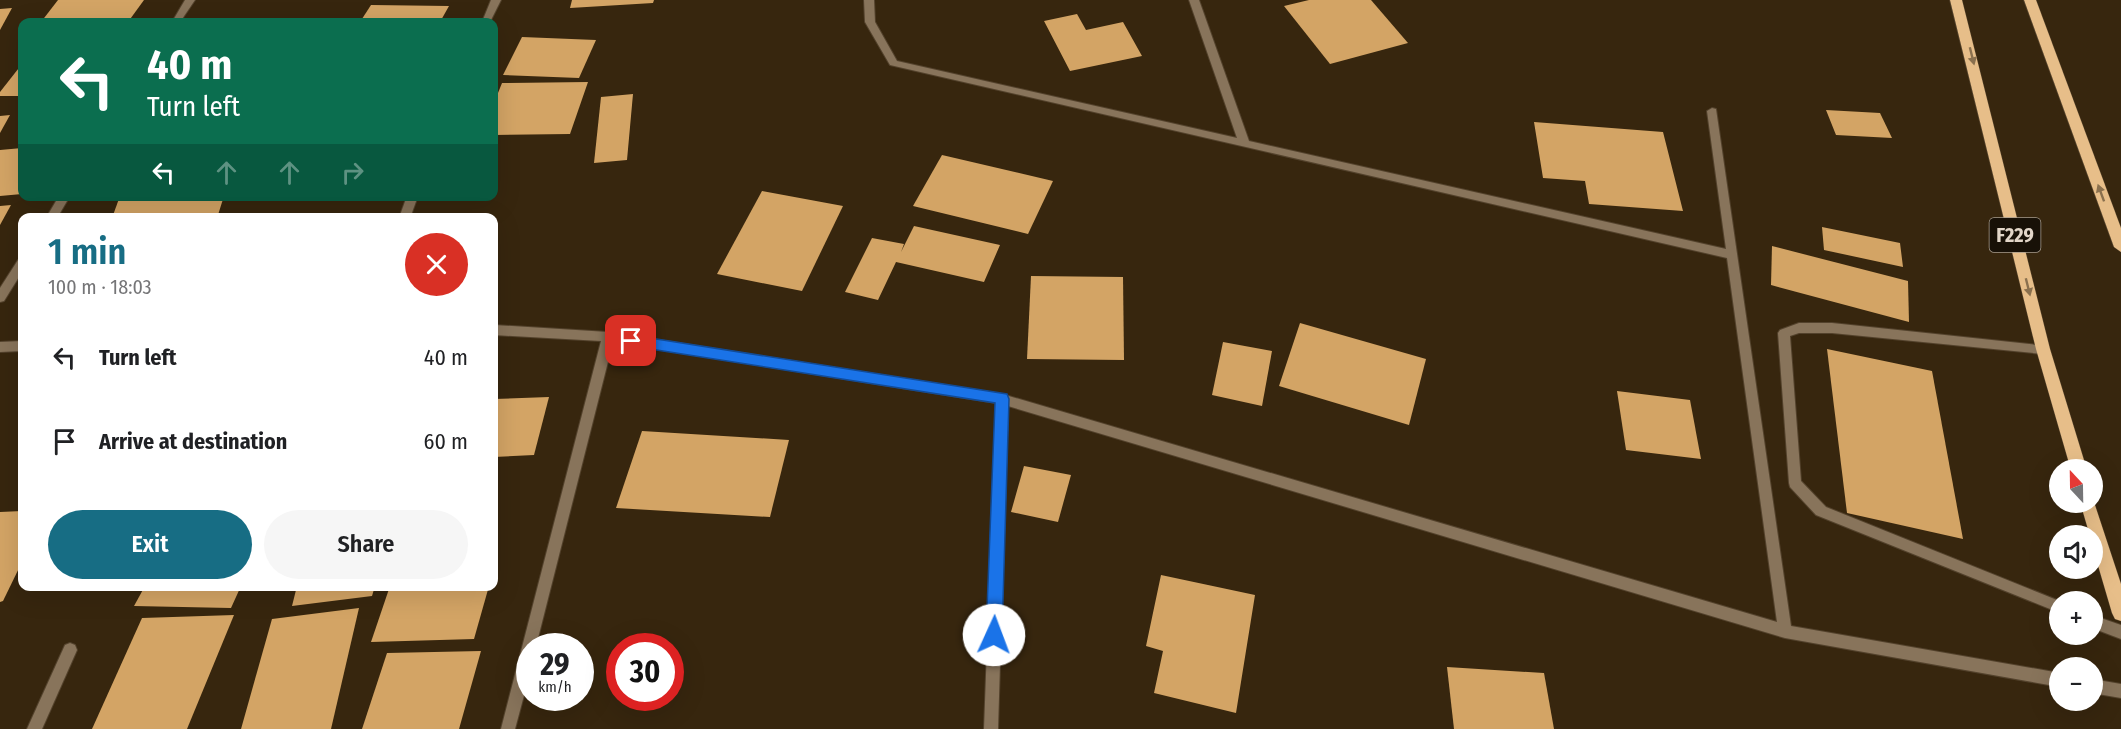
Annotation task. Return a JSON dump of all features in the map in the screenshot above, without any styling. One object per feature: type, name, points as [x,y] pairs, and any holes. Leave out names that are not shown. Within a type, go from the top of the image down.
[{"type":"main road","name":"F229","points":[[1956,0],[2043,349],[2076,459]]},
{"type":"main road","points":[[2030,0],[2121,247]]},
{"type":"main road","points":[[2091,513],[2121,613]]},
{"type":"street","points":[[179,18],[190,0]]},
{"type":"street","points":[[488,18],[496,0]]},
{"type":"street","points":[[869,0],[870,22],[893,63],[1732,255]]},
{"type":"street","points":[[1194,0],[1245,145]]},
{"type":"street","points":[[1712,111],[1785,631]]},
{"type":"street","points":[[0,298],[18,269]]},
{"type":"street","points":[[2043,349],[1832,328],[1799,328],[1784,333],[1795,483],[1808,499],[1821,511],[2049,604]]},
{"type":"street","points":[[498,330],[608,337],[1002,399],[1785,631],[2049,678]]},
{"type":"street","points":[[508,729],[608,337]]},
{"type":"street","points":[[0,347],[18,346]]},
{"type":"street","points":[[991,729],[1002,399]]},
{"type":"street","points":[[2103,625],[2121,632]]},
{"type":"street","points":[[34,729],[70,650]]},
{"type":"street","points":[[2103,688],[2121,691]]},
{"type":"building","points":[[58,0],[144,0],[131,18],[44,18]]},
{"type":"building","points":[[572,0],[654,0],[653,3],[570,8]]},
{"type":"building","points":[[1309,0],[1371,0],[1408,43],[1330,64],[1284,6]]},
{"type":"building","points":[[371,5],[449,6],[442,18],[363,18]]},
{"type":"building","points":[[12,8],[0,30],[0,9]]},
{"type":"building","points":[[1077,14],[1086,30],[1123,22],[1142,56],[1070,71],[1044,21]]},
{"type":"building","points":[[522,37],[596,40],[579,78],[503,75]]},
{"type":"building","points":[[18,69],[18,96],[0,96],[0,92]]},
{"type":"building","points":[[588,82],[570,134],[498,135],[498,93],[502,83]]},
{"type":"building","points":[[633,94],[627,160],[594,163],[601,97]]},
{"type":"building","points":[[1826,110],[1880,113],[1892,138],[1836,135]]},
{"type":"building","points":[[10,115],[0,133],[0,116]]},
{"type":"building","points":[[1534,122],[1663,132],[1683,211],[1589,204],[1585,181],[1543,178]]},
{"type":"building","points":[[18,148],[18,194],[0,196],[0,150]]},
{"type":"building","points":[[942,155],[1053,181],[1028,234],[913,206]]},
{"type":"building","points":[[762,191],[843,206],[802,291],[717,274]]},
{"type":"building","points":[[118,201],[222,201],[219,213],[114,213]]},
{"type":"building","points":[[11,205],[0,225],[0,206]]},
{"type":"building","points":[[914,226],[1000,245],[984,282],[896,262],[878,300],[845,292],[872,238],[904,244],[901,252]]},
{"type":"building","points":[[1822,227],[1900,243],[1903,267],[1824,250]]},
{"type":"building","points":[[1772,246],[1908,281],[1909,322],[1771,285]]},
{"type":"building","points":[[1031,276],[1123,277],[1124,360],[1027,359]]},
{"type":"building","points":[[1300,323],[1426,359],[1409,425],[1279,386]]},
{"type":"building","points":[[1223,342],[1272,351],[1262,406],[1212,395]]},
{"type":"building","points":[[1827,349],[1932,371],[1963,539],[1847,513]]},
{"type":"building","points":[[1617,391],[1690,400],[1701,459],[1626,450]]},
{"type":"building","points":[[549,397],[534,455],[498,457],[498,399]]},
{"type":"building","points":[[642,431],[789,440],[770,517],[616,508]]},
{"type":"building","points":[[1024,466],[1071,475],[1058,522],[1011,512]]},
{"type":"building","points":[[18,511],[18,570],[3,601],[0,602],[0,512]]},
{"type":"building","points":[[1161,575],[1255,595],[1236,713],[1154,693],[1163,651],[1146,646]]},
{"type":"building","points":[[142,591],[239,591],[231,608],[134,606]]},
{"type":"building","points":[[296,591],[374,591],[372,596],[292,606]]},
{"type":"building","points":[[388,591],[488,591],[474,639],[371,642]]},
{"type":"building","points":[[359,608],[331,729],[241,729],[272,619]]},
{"type":"building","points":[[234,615],[187,729],[92,729],[142,618]]},
{"type":"building","points":[[481,651],[459,729],[362,729],[387,653]]},
{"type":"building","points":[[1447,667],[1544,673],[1554,729],[1454,729]]},
{"type":"route","points":[[631,341],[1002,399],[994,635]]}]
